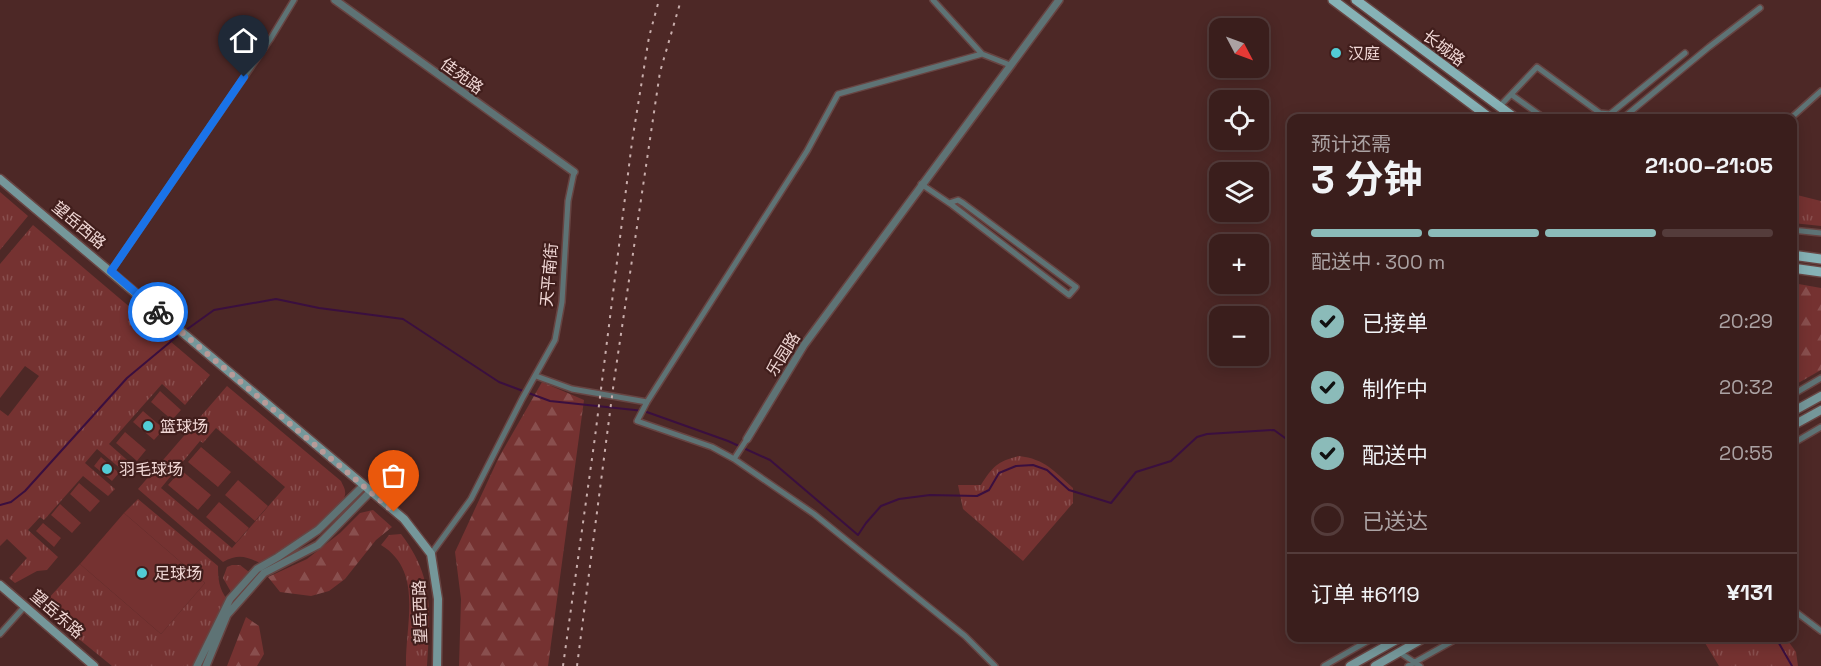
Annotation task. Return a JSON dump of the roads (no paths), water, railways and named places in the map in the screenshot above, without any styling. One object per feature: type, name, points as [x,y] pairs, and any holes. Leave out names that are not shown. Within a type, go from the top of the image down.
[{"type":"main road","name":"长城路","points":[[1333,0],[1485,114]]},
{"type":"main road","name":"长城路","points":[[1356,0],[1509,114]]},
{"type":"main road","name":"望岳西路","points":[[0,180],[404,519],[431,554],[438,599],[437,666]]},
{"type":"main road","points":[[1797,256],[1821,259]]},
{"type":"main road","points":[[1797,269],[1821,272]]},
{"type":"main road","points":[[1797,409],[1821,396]]},
{"type":"main road","points":[[1797,423],[1821,410]]},
{"type":"main road","name":"望岳东路","points":[[0,585],[94,666]]},
{"type":"main road","points":[[1350,666],[1393,642]]},
{"type":"main road","points":[[1375,666],[1417,642]]},
{"type":"street","points":[[111,271],[271,38],[294,0]]},
{"type":"street","name":"佳苑路","points":[[335,0],[574,172]]},
{"type":"street","points":[[933,0],[982,54],[1010,64]]},
{"type":"street","name":"乐园路","points":[[736,456],[804,345],[1059,0]]},
{"type":"street","points":[[1628,114],[1760,8]]},
{"type":"street","points":[[1609,114],[1685,53]]},
{"type":"street","points":[[982,54],[838,94],[807,151],[637,421],[736,456],[814,514],[965,636],[995,666]]},
{"type":"street","points":[[1499,107],[1537,67],[1602,114]]},
{"type":"street","points":[[1795,114],[1821,91]]},
{"type":"street","points":[[1512,95],[1538,114]]},
{"type":"street","name":"天平南街","points":[[431,554],[471,499],[555,340],[562,302],[568,201],[574,172]]},
{"type":"street","points":[[921,184],[1069,295],[1076,287],[963,202],[958,200],[949,203]]},
{"type":"street","points":[[1797,231],[1821,233]]},
{"type":"street","points":[[536,376],[572,389],[646,404]]},
{"type":"street","points":[[1797,392],[1821,378]]},
{"type":"street","points":[[1797,441],[1821,427]]},
{"type":"street","points":[[197,666],[230,599],[257,568],[318,530],[367,489]]},
{"type":"street","points":[[206,666],[227,615],[264,573],[318,545],[367,489]]},
{"type":"street","points":[[0,634],[25,606]]},
{"type":"street","points":[[1797,613],[1821,632]]},
{"type":"street","points":[[1324,666],[1366,642]]},
{"type":"street","points":[[1408,666],[1417,664],[1452,642]]},
{"type":"street","points":[[1399,652],[1417,664]]},
{"type":"waterway","points":[[186,330],[214,310],[276,299],[319,308],[403,319],[499,382],[550,401],[644,411],[728,441],[770,460],[858,535],[881,506],[899,499],[930,495],[977,496],[989,490],[999,473],[1016,466],[1033,465],[1047,470],[1069,490],[1111,503],[1136,472],[1171,461],[1197,437],[1207,434],[1274,430],[1287,439]]},
{"type":"waterway","points":[[0,505],[11,502],[25,491],[127,378],[181,333]]},
{"type":"waterway","points":[[1778,642],[1792,666]]},
{"type":"railway","points":[[563,666],[595,437],[632,142],[649,37],[659,0]]},
{"type":"railway","points":[[577,666],[614,381],[660,72],[681,0]]},
{"type":"place","name":"汉庭","points":[[1336,53]]},
{"type":"place","name":"篮球场","points":[[148,426]]},
{"type":"place","name":"羽毛球场","points":[[107,469]]},
{"type":"place","name":"足球场","points":[[142,573]]}]
